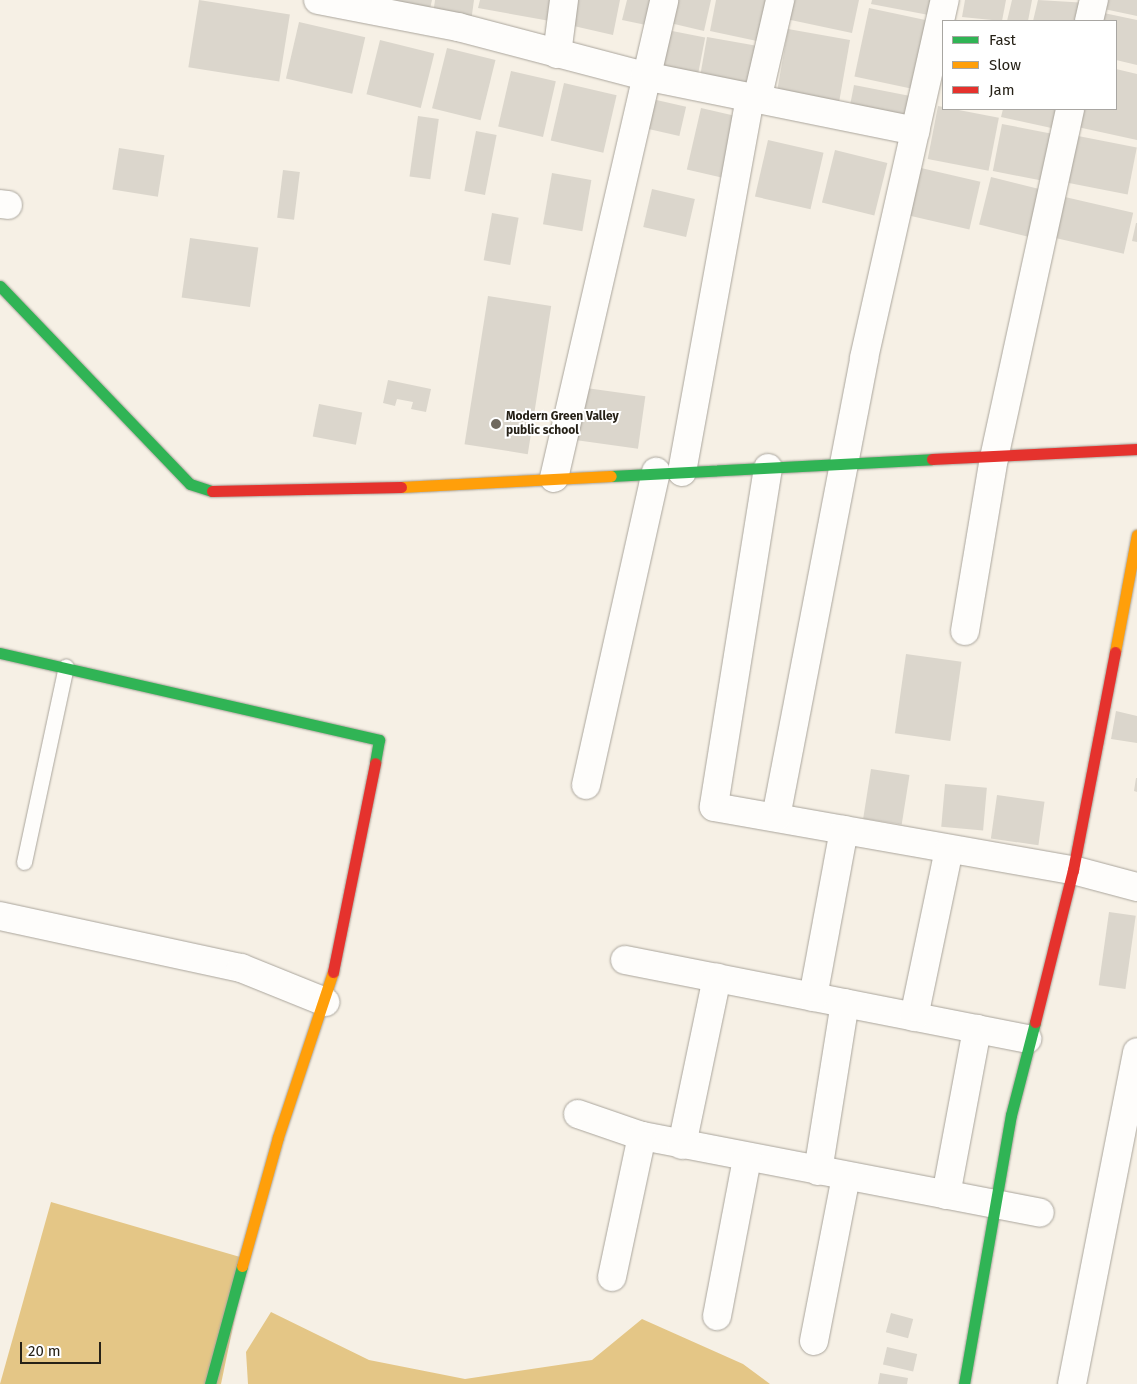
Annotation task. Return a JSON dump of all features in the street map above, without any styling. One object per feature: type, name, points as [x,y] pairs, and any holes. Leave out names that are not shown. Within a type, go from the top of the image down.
[{"type":"street","points":[[318,0],[458,27],[645,76],[914,130]]},
{"type":"street","points":[[557,54],[564,0]]},
{"type":"street","points":[[554,478],[664,0]]},
{"type":"street","points":[[586,785],[669,472],[754,99],[780,0]]},
{"type":"street","points":[[776,817],[914,130],[945,0]]},
{"type":"street","points":[[1090,20],[1094,0]]},
{"type":"street","points":[[965,631],[994,458],[1070,110]]},
{"type":"street","points":[[0,286],[199,490],[316,491],[669,472],[845,467],[1137,449]]},
{"type":"street","points":[[768,468],[714,807],[949,850],[1073,870],[1137,887]]},
{"type":"street","points":[[964,1384],[993,1204],[1027,1038],[1073,870],[1137,535]]},
{"type":"street","points":[[0,653],[66,666],[380,740],[325,1002],[278,1137],[210,1384]]},
{"type":"street","points":[[813,997],[844,830]]},
{"type":"street","points":[[914,1017],[949,850]]},
{"type":"street","points":[[0,916],[233,965],[325,1002]]},
{"type":"street","points":[[625,960],[1027,1038]]},
{"type":"street","points":[[682,1145],[718,978]]},
{"type":"street","points":[[818,1171],[845,1003]]},
{"type":"street","points":[[946,1195],[977,1029]]},
{"type":"street","points":[[1072,1384],[1137,1052]]},
{"type":"street","points":[[578,1114],[642,1136],[682,1145],[1040,1213]]},
{"type":"street","points":[[612,1277],[642,1136]]},
{"type":"street","points":[[717,1316],[747,1158]]},
{"type":"street","points":[[814,1342],[846,1176]]},
{"type":"lane","points":[[24,862],[66,666]]},
{"type":"shaded area","points":[[51,1202],[247,1259],[221,1384],[0,1384]]},
{"type":"shaded area","points":[[271,1312],[369,1360],[465,1379],[592,1360],[642,1319],[743,1364],[770,1384],[248,1384],[246,1352]]},
{"type":"building","points":[[199,0],[290,14],[279,82],[188,67]]},
{"type":"building","points":[[364,0],[432,0],[428,18]]},
{"type":"building","points":[[435,0],[474,0],[471,22],[433,15]]},
{"type":"building","points":[[480,0],[554,0],[550,21],[478,8]]},
{"type":"building","points":[[571,0],[620,0],[613,35],[565,24]]},
{"type":"building","points":[[627,0],[652,0],[646,25],[622,20]]},
{"type":"building","points":[[675,0],[711,0],[704,31],[670,23]]},
{"type":"building","points":[[716,0],[775,0],[766,43],[710,31]]},
{"type":"building","points":[[791,0],[859,0],[852,33],[786,19]]},
{"type":"building","points":[[872,0],[937,0],[934,16],[871,4]]},
{"type":"building","points":[[965,0],[1006,0],[1002,20],[962,17]]},
{"type":"building","points":[[1012,0],[1032,0],[1028,20],[1007,20]]},
{"type":"building","points":[[1038,0],[1088,3],[1084,20],[1033,20]]},
{"type":"building","points":[[1106,0],[1137,0],[1137,16],[1104,9]]},
{"type":"building","points":[[869,8],[934,22],[919,90],[854,76]]},
{"type":"building","points":[[1099,12],[1137,20],[1137,65],[1117,60],[1117,20],[1098,20]]},
{"type":"building","points":[[299,22],[365,37],[352,94],[286,79]]},
{"type":"building","points":[[662,29],[705,37],[696,84],[653,75]]},
{"type":"building","points":[[788,29],[850,40],[838,110],[776,99]]},
{"type":"building","points":[[707,37],[762,47],[754,95],[698,85]]},
{"type":"building","points":[[380,40],[434,54],[421,108],[366,94]]},
{"type":"building","points":[[447,48],[496,60],[481,120],[432,108]]},
{"type":"building","points":[[1117,69],[1137,74],[1137,140],[1073,126],[1077,110],[1117,110]]},
{"type":"building","points":[[511,71],[556,81],[543,137],[498,127]]},
{"type":"building","points":[[564,83],[617,95],[603,153],[551,140]]},
{"type":"building","points":[[854,85],[909,96],[903,125],[848,114]]},
{"type":"building","points":[[652,99],[686,107],[679,136],[645,128]]},
{"type":"building","points":[[938,106],[942,107],[942,110],[959,110],[999,118],[989,171],[928,159]]},
{"type":"building","points":[[701,108],[740,117],[726,178],[687,169]]},
{"type":"building","points":[[1003,110],[1061,110],[1056,129],[1001,117]]},
{"type":"building","points":[[418,116],[439,119],[430,179],[410,176]]},
{"type":"building","points":[[1002,124],[1057,135],[1048,182],[993,171]]},
{"type":"building","points":[[476,131],[497,135],[485,195],[464,191]]},
{"type":"building","points":[[1073,135],[1137,147],[1128,195],[1064,182]]},
{"type":"building","points":[[768,140],[824,153],[810,209],[755,197]]},
{"type":"building","points":[[119,148],[164,155],[158,197],[112,189]]},
{"type":"building","points":[[835,150],[887,163],[874,215],[822,202]]},
{"type":"building","points":[[921,168],[980,182],[969,229],[910,216]]},
{"type":"building","points":[[283,170],[300,172],[294,220],[277,218]]},
{"type":"building","points":[[552,173],[591,180],[582,231],[543,224]]},
{"type":"building","points":[[991,177],[1045,191],[1033,238],[979,225]]},
{"type":"building","points":[[652,189],[695,199],[686,237],[643,227]]},
{"type":"building","points":[[1065,197],[1133,213],[1124,254],[1056,238]]},
{"type":"building","points":[[492,213],[519,218],[510,265],[484,260]]},
{"type":"building","points":[[1137,223],[1137,242],[1132,241]]},
{"type":"building","points":[[190,238],[258,248],[250,307],[182,297]]},
{"type":"building","points":[[488,296],[551,306],[528,454],[465,444]]},
{"type":"building","points":[[388,380],[431,389],[426,412],[411,409],[413,402],[397,399],[395,406],[383,403]]},
{"type":"building","points":[[579,387],[645,396],[638,449],[572,439]]},
{"type":"building","points":[[319,404],[362,412],[356,445],[313,436]]},
{"type":"building","points":[[906,654],[961,662],[950,741],[895,733]]},
{"type":"building","points":[[1116,711],[1137,716],[1137,743],[1111,739]]},
{"type":"building","points":[[871,769],[910,775],[902,824],[863,818]]},
{"type":"building","points":[[1137,778],[1137,792],[1134,791]]},
{"type":"building","points":[[945,784],[987,788],[983,830],[941,827]]},
{"type":"building","points":[[997,795],[1045,802],[1038,845],[991,839]]},
{"type":"building","points":[[1109,912],[1136,916],[1125,989],[1099,985]]},
{"type":"building","points":[[891,1313],[913,1319],[908,1338],[886,1332]]},
{"type":"building","points":[[887,1347],[917,1354],[913,1372],[883,1365]]},
{"type":"building","points":[[880,1373],[908,1378],[907,1384],[878,1384]]},
{"type":"traffic: fast","points":[[0,286],[190,484],[212,491]]},
{"type":"traffic: fast","points":[[611,476],[932,459]]},
{"type":"traffic: fast","points":[[0,653],[379,740],[375,763]]},
{"type":"traffic: fast","points":[[964,1384],[1011,1115],[1035,1022]]},
{"type":"traffic: fast","points":[[210,1384],[242,1266]]},
{"type":"traffic: slow","points":[[401,487],[611,476]]},
{"type":"traffic: slow","points":[[1115,652],[1137,535]]},
{"type":"traffic: slow","points":[[242,1266],[278,1137],[333,972]]},
{"type":"traffic: jam","points":[[932,459],[1137,449]]},
{"type":"traffic: jam","points":[[212,491],[401,487]]},
{"type":"traffic: jam","points":[[1035,1022],[1073,870],[1115,652]]},
{"type":"traffic: jam","points":[[333,972],[375,763]]},
{"type":"place","name":"Modern Green Valley public school","points":[[496,424]]}]
